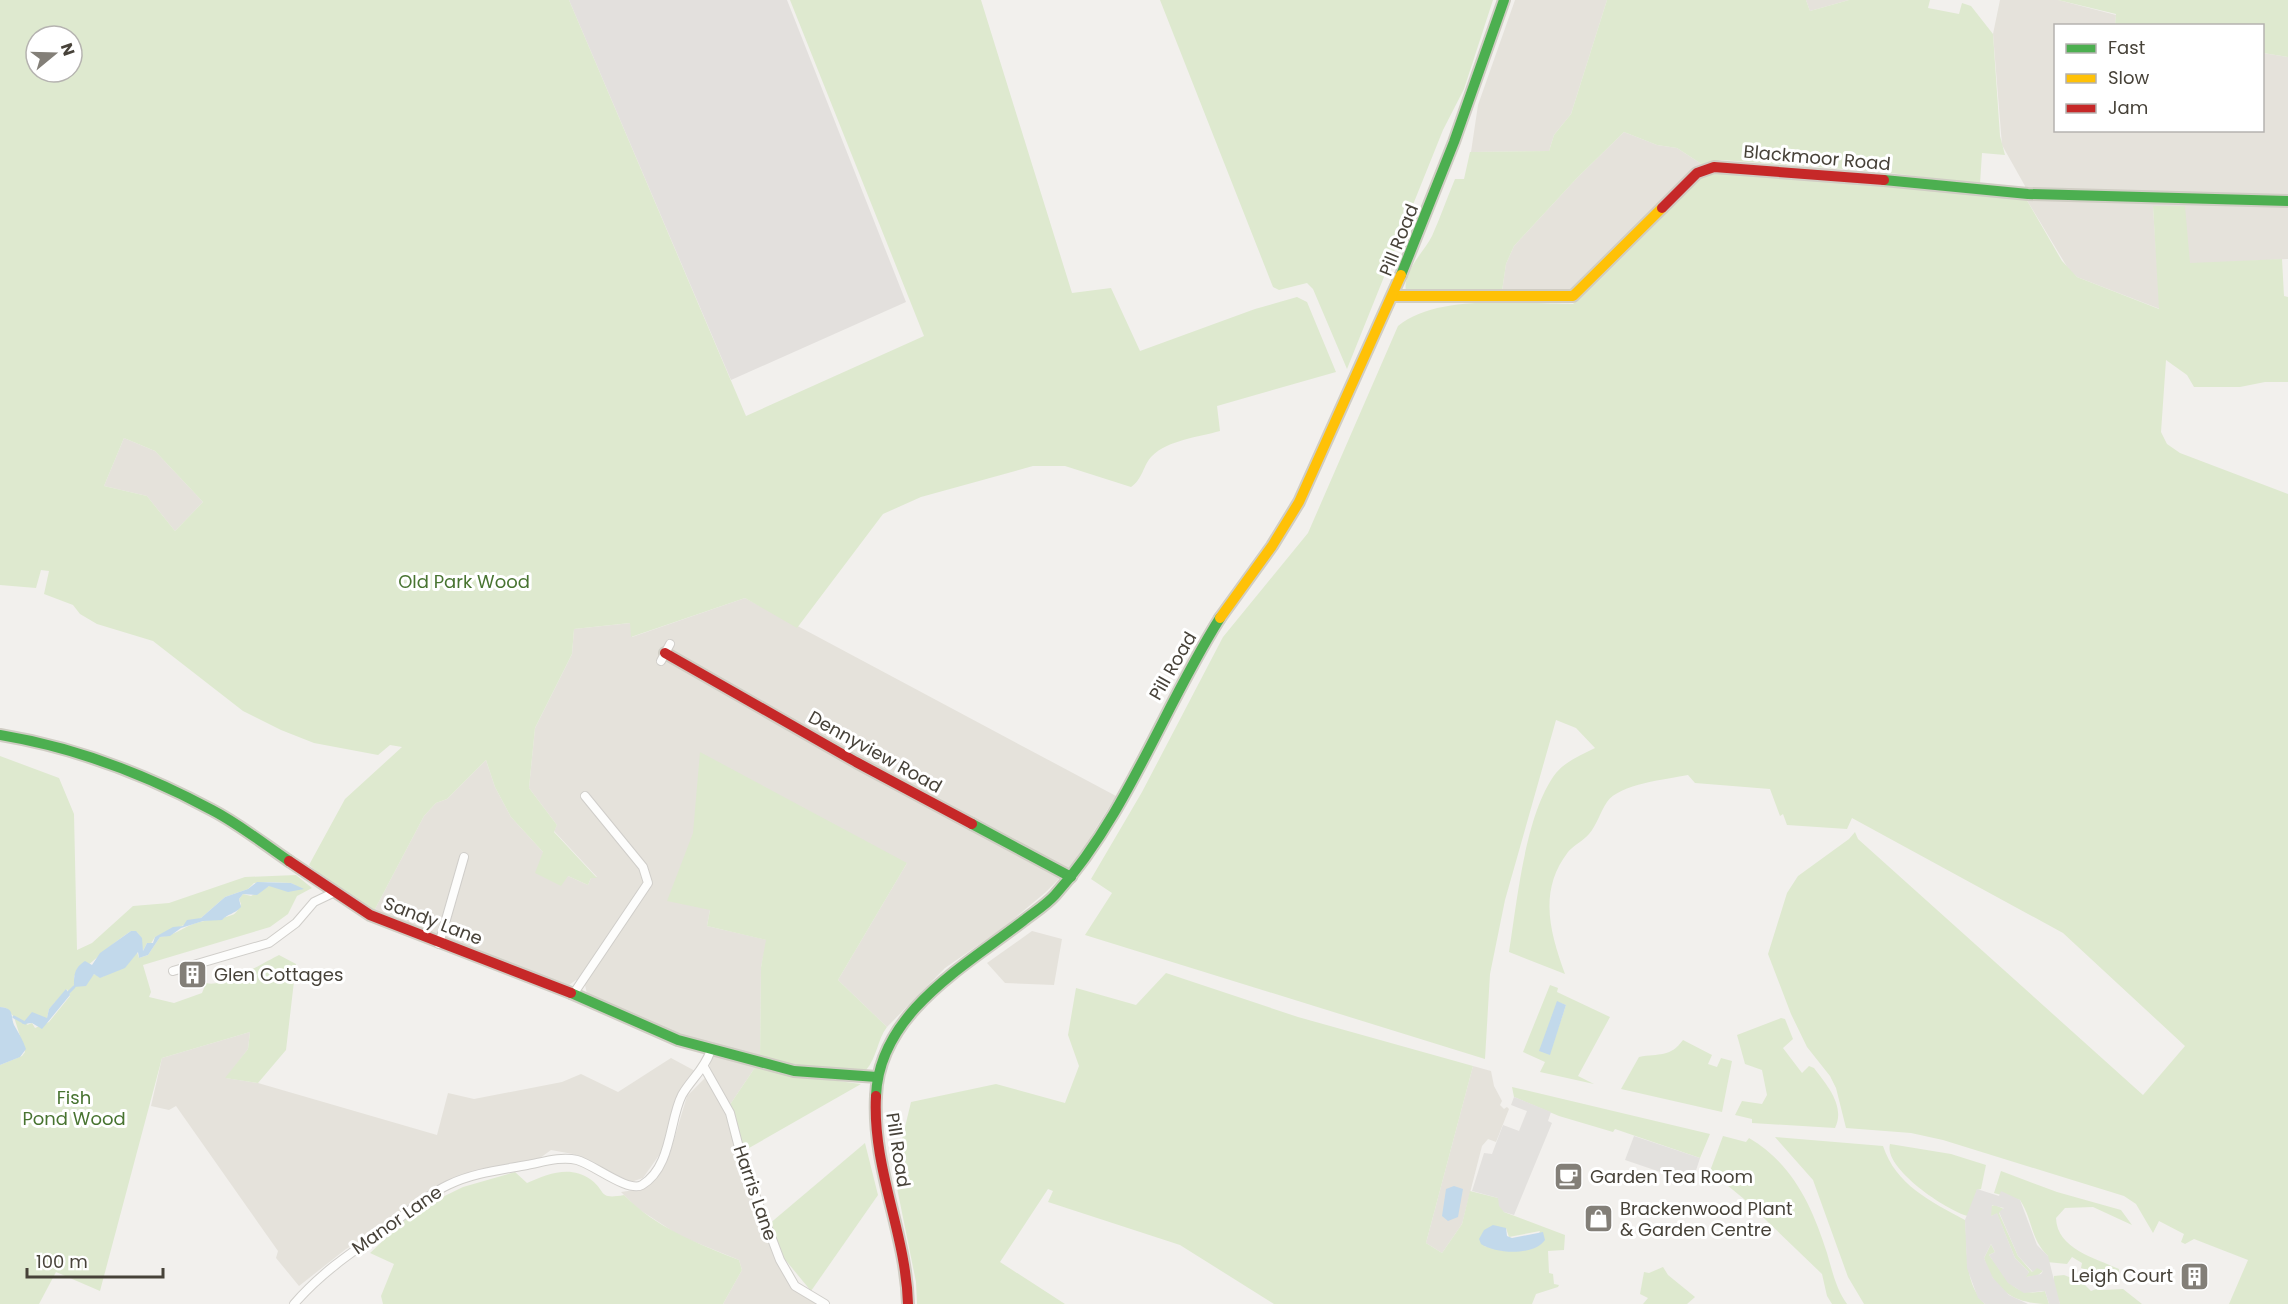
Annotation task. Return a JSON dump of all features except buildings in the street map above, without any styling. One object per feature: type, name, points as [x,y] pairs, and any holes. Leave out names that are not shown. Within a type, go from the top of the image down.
[{"type":"street","name":"Pill Road","points":[[908,1304],[903,1260],[873,1123],[877,1077],[895,1035],[917,1005],[1053,897],[1071,877],[1105,827],[1143,761],[1170,704],[1216,626],[1278,539],[1299,503],[1394,296],[1453,149],[1504,0]]},
{"type":"street","name":"Blackmoor Road","points":[[1394,296],[1573,296],[1697,173],[1714,167],[1752,168],[2028,194],[2288,201]]},
{"type":"street","name":"Dennyview Road","points":[[665,653],[856,762],[1071,877]]},
{"type":"street","name":"Sandy Lane","points":[[0,735],[47,743],[167,788],[214,811],[370,915],[439,944],[574,993],[612,1013],[678,1040],[804,1073],[877,1077]]},
{"type":"street","points":[[574,993],[648,883],[643,867],[585,796]]},
{"type":"street","points":[[439,944],[464,857]]},
{"type":"street","points":[[173,971],[269,943],[296,923],[314,903],[334,892]]},
{"type":"street","name":"Manor Lane","points":[[294,1304],[310,1285],[357,1247],[428,1197],[474,1175],[555,1160],[576,1159],[632,1188],[642,1185],[654,1173],[669,1147],[682,1096],[704,1067],[711,1050]]},
{"type":"street","name":"Harris Lane","points":[[704,1067],[730,1113],[743,1163],[780,1260],[795,1286],[825,1304]]},
{"type":"shaded area","points":[[569,0],[787,0],[906,302],[731,380]]},
{"type":"shaded area","points":[[1515,0],[1607,0],[1571,114],[1554,135],[1549,151],[1471,152],[1478,105]]},
{"type":"shaded area","points":[[1806,0],[1849,0],[1810,11]]},
{"type":"shaded area","points":[[2000,0],[2058,0],[2116,15],[2115,24],[2054,24],[2054,132],[2264,132],[2264,53],[2288,57],[2288,259],[2189,264],[2184,206],[2153,207],[2160,309],[2077,277],[2069,270],[2025,197],[2025,186],[2002,145],[1993,34]]},
{"type":"shaded area","points":[[1624,132],[1657,145],[1677,148],[1703,165],[1570,291],[1502,291],[1506,264],[1514,246],[1577,178]]},
{"type":"shaded area","points":[[124,438],[155,451],[203,502],[175,531],[147,496],[104,486]]},
{"type":"shaded area","points":[[745,598],[1116,796],[1073,865],[1046,892],[1003,928],[945,968],[887,1027],[838,980],[907,863],[710,910],[707,926],[767,940],[761,967],[760,1059],[678,1035],[601,1003],[587,994],[585,985],[576,980],[569,985],[443,941],[374,911],[424,816],[436,803],[447,799],[486,760],[495,787],[511,817],[568,876],[588,885],[591,878],[597,877],[554,831],[557,825],[529,788],[535,728],[572,654],[574,629],[631,623],[632,637]]},
{"type":"shaded area","points":[[1032,931],[1062,939],[1054,985],[1005,983],[987,963]]},
{"type":"shaded area","points":[[250,1032],[248,1049],[226,1078],[258,1083],[437,1135],[448,1093],[474,1099],[562,1082],[581,1074],[618,1092],[671,1058],[697,1072],[681,1091],[667,1144],[643,1178],[631,1182],[573,1154],[551,1150],[540,1158],[479,1171],[417,1200],[377,1231],[346,1249],[299,1286],[276,1258],[278,1251],[176,1106],[169,1110],[151,1106],[162,1058]]},
{"type":"shaded area","points":[[715,1055],[756,1066],[729,1106],[711,1073],[709,1062]]},
{"type":"shaded area","points":[[1473,1066],[1491,1071],[1494,1086],[1502,1101],[1500,1105],[1504,1109],[1507,1107],[1509,1109],[1496,1142],[1488,1139],[1482,1146],[1462,1224],[1442,1253],[1426,1243]]},
{"type":"shaded area","points":[[705,1078],[728,1114],[740,1160],[768,1240],[789,1281],[818,1304],[723,1304],[742,1270],[739,1260],[680,1236],[637,1208],[621,1192],[641,1189],[657,1177],[670,1153],[687,1096]]},
{"type":"shaded area","points":[[1514,1097],[1551,1112],[1548,1121],[1552,1123],[1514,1215],[1504,1212],[1499,1206],[1498,1198],[1472,1191],[1484,1153],[1492,1154],[1503,1125],[1519,1131],[1527,1111],[1511,1105]]},
{"type":"shaded area","points":[[1634,1136],[1700,1158],[1691,1186],[1680,1182],[1681,1179],[1625,1160]]},
{"type":"shaded area","points":[[1977,1189],[1999,1196],[2001,1191],[2020,1200],[2037,1245],[2048,1256],[2060,1304],[2049,1304],[2045,1291],[2024,1293],[2008,1283],[1989,1255],[1995,1252],[1991,1244],[1984,1258],[1993,1278],[2009,1295],[2028,1304],[1985,1304],[1978,1298],[1967,1268],[1965,1220]],"holes":[[[1992,1205],[2004,1208],[1999,1212],[2018,1256],[2033,1272],[2037,1268],[2043,1271],[2041,1274],[2026,1277],[2029,1272],[2015,1258],[1997,1213],[1991,1216]]]},
{"type":"green space","name":"Old Park Wood","points":[[0,0],[569,0],[746,416],[924,336],[790,0],[981,0],[1072,293],[1111,288],[1140,351],[1255,309],[1297,297],[1307,302],[1336,372],[1217,406],[1220,431],[1166,446],[1152,456],[1138,480],[1131,487],[1065,466],[1033,466],[921,497],[883,514],[797,628],[745,598],[631,637],[630,623],[574,629],[572,654],[535,728],[529,788],[557,825],[554,832],[597,878],[591,878],[588,885],[568,876],[561,886],[535,873],[543,852],[511,817],[495,787],[486,760],[447,799],[436,803],[424,816],[374,911],[339,891],[309,865],[345,799],[402,747],[390,745],[378,755],[314,743],[281,730],[243,711],[153,641],[97,624],[80,614],[73,605],[44,594],[49,571],[41,570],[36,588],[0,585]],"holes":[[[124,438],[155,451],[203,502],[175,531],[147,496],[104,486]]]},
{"type":"green space","points":[[1160,0],[1493,0],[1464,89],[1443,130],[1347,369],[1313,289],[1307,283],[1279,290],[1273,287]]},
{"type":"green space","points":[[1607,0],[1806,0],[1810,11],[1849,0],[1930,0],[1928,8],[1959,14],[1962,3],[1971,6],[1993,34],[2000,136],[2005,155],[1982,153],[1980,184],[1882,172],[1721,160],[1703,165],[1677,148],[1657,145],[1624,132],[1577,178],[1514,246],[1506,264],[1502,291],[1406,291],[1410,269],[1432,236],[1455,179],[1464,179],[1470,152],[1549,151],[1554,135],[1571,114]]},
{"type":"green space","points":[[2058,0],[2288,0],[2288,57],[2264,53],[2264,24],[2115,24],[2116,14]]},
{"type":"green space","points":[[1726,170],[2025,197],[2062,261],[2077,277],[2159,309],[2153,206],[2185,206],[2190,263],[2282,259],[2284,296],[2288,297],[2288,382],[2265,382],[2240,387],[2194,387],[2187,375],[2166,360],[2161,432],[2167,444],[2180,453],[2288,494],[2288,1304],[2229,1304],[2248,1260],[2194,1239],[2185,1244],[2181,1242],[2184,1234],[2159,1221],[2153,1233],[2136,1204],[2124,1196],[1943,1140],[1911,1133],[1846,1128],[1836,1088],[1830,1076],[1807,1047],[1791,1014],[1768,954],[1787,893],[1798,876],[1849,839],[1855,832],[1858,839],[2143,1095],[2185,1046],[2063,933],[1852,818],[1847,829],[1787,825],[1783,814],[1780,816],[1770,789],[1695,783],[1688,775],[1644,783],[1622,791],[1607,802],[1589,834],[1568,852],[1553,882],[1550,897],[1551,928],[1565,974],[1509,952],[1524,859],[1545,790],[1564,765],[1595,748],[1576,728],[1556,720],[1505,900],[1490,974],[1485,1059],[1085,935],[1112,893],[1091,879],[1142,792],[1223,637],[1308,533],[1398,326],[1415,316],[1435,309],[1458,305],[1506,302],[1573,304],[1702,175]]},
{"type":"green space","points":[[700,752],[907,863],[838,980],[887,1027],[873,1060],[866,1070],[821,1069],[760,1059],[761,967],[766,940],[707,926],[710,910],[667,901],[693,833]]},
{"type":"green space","name":"Fish Pond Wood","points":[[0,756],[59,778],[74,814],[77,950],[92,943],[133,906],[169,903],[245,877],[296,875],[312,888],[297,896],[288,914],[270,927],[143,965],[151,992],[149,997],[174,1003],[202,993],[206,983],[222,982],[279,955],[296,964],[286,1050],[258,1083],[225,1078],[248,1049],[250,1032],[162,1058],[100,1291],[56,1272],[39,1304],[0,1304],[0,1065],[22,1056],[25,1052],[14,1017],[6,1008],[0,1007]],"holes":[[[254,883],[295,885],[269,886],[251,896],[243,894],[239,899],[241,904],[233,914],[196,923],[160,937],[148,955],[139,958],[137,952],[118,969],[102,977],[94,974],[82,985],[74,985],[74,976],[131,931],[138,933],[143,951],[147,943],[150,945],[155,937],[201,918],[225,897],[248,889]],[[67,989],[70,996],[49,1022],[35,1028],[32,1023],[27,1025],[29,1019],[47,1018],[49,1009]]]},
{"type":"green space","points":[[1166,973],[1298,1017],[1473,1066],[1426,1243],[1442,1253],[1462,1224],[1470,1191],[1498,1198],[1504,1212],[1565,1235],[1564,1250],[1548,1251],[1549,1273],[1553,1274],[1554,1284],[1559,1285],[1558,1287],[1536,1294],[1532,1304],[1274,1304],[1180,1245],[1048,1202],[1053,1191],[1048,1189],[1000,1262],[1065,1304],[917,1304],[916,1282],[894,1173],[911,1102],[996,1084],[1065,1103],[1079,1066],[1068,1035],[1076,988],[1136,1005]],"holes":[[[1506,1228],[1509,1237],[1540,1231],[1532,1249],[1504,1251],[1484,1246]]]},
{"type":"green space","points":[[1550,985],[1558,988],[1557,992],[1610,1017],[1578,1076],[1594,1084],[1540,1072],[1545,1062],[1523,1052]],"holes":[[[1557,1002],[1566,1005],[1549,1055]]]},
{"type":"green space","points":[[1781,1018],[1785,1019],[1793,1039],[1783,1048],[1802,1073],[1809,1066],[1814,1068],[1833,1096],[1838,1112],[1835,1128],[1752,1123],[1752,1119],[1735,1115],[1742,1101],[1762,1104],[1767,1095],[1762,1070],[1745,1064],[1737,1035]]},
{"type":"green space","points":[[1683,1040],[1712,1055],[1708,1064],[1717,1067],[1721,1058],[1732,1061],[1722,1112],[1621,1089],[1639,1057],[1669,1052]]},
{"type":"green space","points":[[756,1066],[792,1075],[861,1084],[742,1152],[729,1106]]},
{"type":"green space","points":[[1512,1087],[1710,1134],[1700,1158],[1615,1129],[1613,1132],[1559,1116],[1514,1097]]},
{"type":"green space","points":[[1723,1136],[1746,1142],[1749,1138],[1778,1160],[1789,1173],[1815,1219],[1837,1286],[1847,1304],[1832,1304],[1827,1296],[1822,1274],[1744,1199],[1710,1171]]},
{"type":"green space","points":[[1775,1137],[1883,1146],[1889,1160],[1905,1182],[1927,1199],[1965,1220],[1970,1276],[1978,1296],[1985,1304],[1864,1304],[1848,1277],[1813,1180]]},
{"type":"green space","points":[[865,1143],[878,1195],[811,1291],[783,1257],[768,1225]]},
{"type":"green space","points":[[1890,1144],[1951,1154],[1986,1165],[1981,1189],[1977,1190],[1968,1216],[1932,1197],[1906,1176],[1890,1154]]},
{"type":"green space","points":[[2001,1171],[2057,1192],[2121,1210],[2132,1225],[2093,1207],[2065,1208],[2056,1218],[2058,1229],[2070,1245],[2119,1269],[2118,1276],[2109,1277],[2081,1268],[2082,1263],[2072,1257],[2067,1264],[2047,1262],[2048,1256],[2035,1236],[2020,1200],[1994,1193]]},
{"type":"green space","points":[[515,1172],[527,1183],[558,1172],[575,1172],[582,1175],[595,1183],[606,1195],[624,1195],[663,1225],[693,1241],[739,1260],[742,1270],[723,1304],[383,1304],[381,1296],[394,1264],[370,1253],[416,1210],[463,1187]]},
{"type":"green space","points":[[1995,1205],[2004,1209],[1999,1213],[2018,1256],[2032,1272],[2037,1267],[2043,1271],[2037,1276],[2025,1277],[2029,1272],[2015,1258],[1997,1214],[1991,1216],[1990,1206]]},
{"type":"green space","points":[[1991,1244],[1995,1252],[1989,1255],[2011,1284],[2025,1292],[2045,1291],[2049,1304],[2026,1302],[2008,1294],[2000,1287],[1988,1270],[1984,1258]]},
{"type":"green space","points":[[1663,1267],[1668,1275],[1695,1297],[1687,1304],[1643,1304],[1648,1298],[1640,1294],[1644,1272],[1649,1273]]},
{"type":"green space","points":[[2064,1275],[2082,1282],[2091,1291],[2099,1288],[2123,1289],[2142,1304],[2060,1304],[2053,1284],[2054,1276]]},
{"type":"water","points":[[257,882],[291,883],[304,889],[288,892],[269,886],[257,895],[243,894],[239,899],[241,907],[222,920],[203,921],[181,928],[170,936],[160,937],[148,955],[139,958],[138,952],[125,968],[100,978],[94,974],[86,986],[74,987],[75,972],[81,964],[85,961],[92,965],[100,953],[131,931],[136,931],[142,938],[143,951],[147,943],[153,943],[155,937],[173,927],[183,926],[187,920],[201,918],[225,897],[248,889]]},
{"type":"water","points":[[66,989],[70,995],[42,1029],[32,1023],[22,1024],[32,1012],[47,1018],[49,1009]]},
{"type":"water","points":[[1557,1001],[1566,1005],[1550,1055],[1539,1051]]},
{"type":"water","points":[[0,1007],[10,1010],[14,1025],[26,1049],[20,1057],[0,1065]]},
{"type":"water","points":[[1454,1186],[1463,1189],[1458,1217],[1448,1221],[1442,1216],[1446,1189]]},
{"type":"water","points":[[1493,1225],[1506,1228],[1507,1236],[1512,1238],[1543,1232],[1545,1240],[1540,1245],[1524,1251],[1496,1250],[1481,1244],[1479,1239],[1484,1230]]},
{"type":"waterway","points":[[68,993],[74,987]]},
{"type":"waterway","points":[[14,1017],[25,1023]]},
{"type":"traffic: fast","points":[[1401,275],[1454,142],[1504,0]]},
{"type":"traffic: fast","points":[[1884,180],[2028,194],[2288,201]]},
{"type":"traffic: fast","points":[[876,1096],[881,1066],[892,1040],[909,1016],[952,974],[1048,902],[1080,864],[1124,796],[1199,652],[1220,618]]},
{"type":"traffic: fast","points":[[0,735],[82,755],[162,785],[222,816],[289,861]]},
{"type":"traffic: fast","points":[[972,824],[1071,877]]},
{"type":"traffic: fast","points":[[571,993],[678,1040],[794,1071],[877,1077]]},
{"type":"traffic: slow","points":[[1394,296],[1573,296],[1662,208]]},
{"type":"traffic: slow","points":[[1220,618],[1272,546],[1299,502],[1401,275]]},
{"type":"traffic: jam","points":[[1662,208],[1697,173],[1714,167],[1884,180]]},
{"type":"traffic: jam","points":[[665,653],[856,762],[972,824]]},
{"type":"traffic: jam","points":[[289,861],[370,915],[571,993]]},
{"type":"traffic: jam","points":[[876,1096],[879,1149],[902,1252],[908,1304]]},
{"type":"place","name":"Glen Cottages","points":[[193,975]]},
{"type":"place","name":"Garden Tea Room","points":[[1569,1177]]},
{"type":"place","name":"Brackenwood Plant & Garden Centre","points":[[1599,1219]]},
{"type":"place","name":"Leigh Court","points":[[2194,1276]]}]
